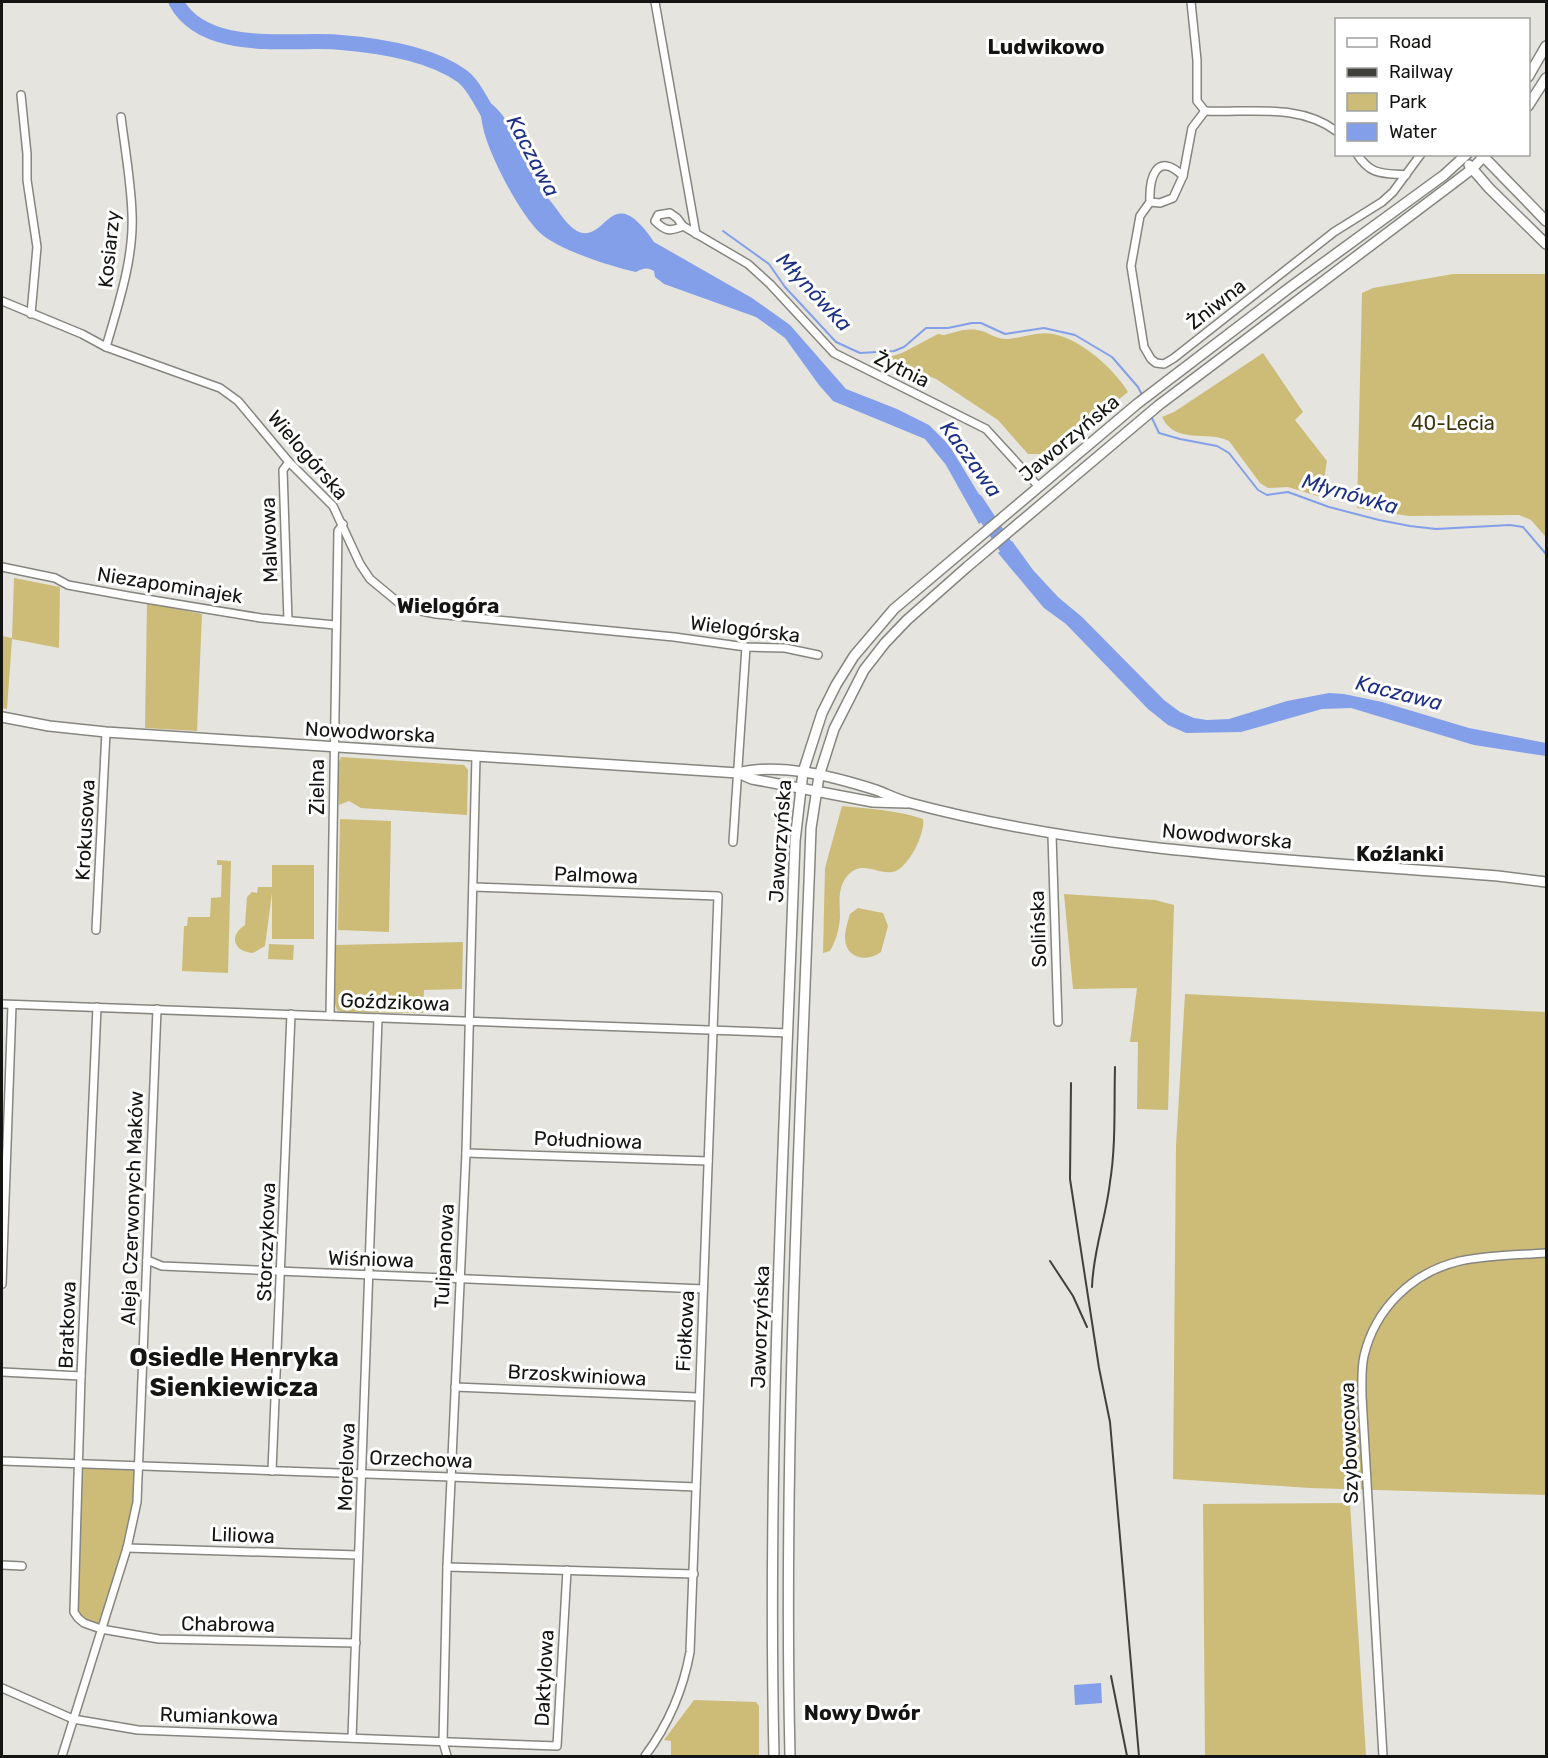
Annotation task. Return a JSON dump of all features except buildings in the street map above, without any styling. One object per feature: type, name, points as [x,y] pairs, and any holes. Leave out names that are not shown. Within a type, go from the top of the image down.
[{"type":"main road","points":[[1530,74],[1546,46]]},
{"type":"main road","points":[[1530,103],[1546,78]]},
{"type":"main road","name":"Jaworzyńska","points":[[774,1756],[771,1549],[795,841],[802,772],[822,713],[836,685],[854,656],[894,609],[971,543],[1149,394],[1444,175],[1464,156],[1489,188],[1546,244]]},
{"type":"main road","name":"Jaworzyńska","points":[[790,1756],[787,1632],[788,1495],[811,828],[819,776],[834,729],[864,670],[907,620],[1159,405],[1472,169],[1482,156]]},
{"type":"main road","name":"Jaworzyńska","points":[[1484,156],[1546,221]]},
{"type":"main road","name":"Nowodworska","points":[[2,717],[49,726],[106,732],[738,773],[816,792],[873,802],[908,802]]},
{"type":"main road","name":"Nowodworska","points":[[738,773],[754,769],[788,769],[876,790],[908,802],[1052,835],[1178,851],[1498,876],[1546,882]]},
{"type":"street","points":[[655,2],[696,234]]},
{"type":"street","points":[[1191,2],[1197,60],[1197,100],[1205,111]]},
{"type":"street","points":[[21,95],[27,154],[27,180],[37,247],[31,314]]},
{"type":"street","points":[[1205,111],[1264,110],[1292,113],[1329,125],[1335,130]]},
{"type":"street","points":[[1150,202],[1160,203],[1173,198],[1182,176],[1192,128],[1205,111]]},
{"type":"street","name":"Kosiarzy","points":[[106,346],[122,291],[130,248],[132,215],[122,117]]},
{"type":"street","points":[[1358,156],[1367,168],[1406,175]]},
{"type":"street","name":"Żniwna","points":[[1182,176],[1175,168],[1167,165],[1158,167],[1153,174],[1149,185],[1150,202],[1140,216],[1131,266],[1144,346],[1151,359],[1156,363],[1164,364],[1334,232],[1382,202],[1393,192],[1420,156]]},
{"type":"street","name":"Żytnia","points":[[683,226],[748,264],[770,284],[834,353],[986,429],[1039,487]]},
{"type":"street","name":"Wielogórska","points":[[2,300],[106,346],[220,388],[238,401],[289,462],[333,506],[360,564],[370,579],[399,603],[436,614],[674,637],[746,647],[784,648],[818,655]]},
{"type":"street","name":"Malwowa","points":[[288,620],[283,470],[289,462]]},
{"type":"street","name":"Zielna","points":[[330,1016],[335,625],[338,531],[343,524]]},
{"type":"street","name":"Niezapominajek","points":[[2,567],[56,578],[68,585],[261,618],[335,625]]},
{"type":"street","points":[[733,842],[746,647]]},
{"type":"street","name":"Krokusowa","points":[[96,930],[106,732]]},
{"type":"street","name":"Tulipanowa","points":[[447,1756],[444,1742],[447,1567],[466,1153],[477,757]]},
{"type":"street","name":"Solińska","points":[[1052,835],[1058,1022]]},
{"type":"street","name":"Palmowa","points":[[473,887],[718,896]]},
{"type":"street","name":"Fiołkowa","points":[[645,1756],[671,1714],[686,1674],[690,1652],[711,1031],[718,896]]},
{"type":"street","name":"Goździkowa","points":[[2,1004],[788,1033]]},
{"type":"street","points":[[2,1284],[12,1005]]},
{"type":"street","name":"Bratkowa","points":[[97,1007],[81,1376],[74,1612],[84,1623],[101,1629]]},
{"type":"street","name":"Aleja Czerwonych Maków","points":[[62,1756],[127,1548],[137,1502],[157,1009]]},
{"type":"street","name":"Storczykowa","points":[[272,1471],[291,1014]]},
{"type":"street","name":"Morelowa","points":[[352,1738],[378,1018]]},
{"type":"street","name":"Południowa","points":[[466,1153],[708,1161]]},
{"type":"street","name":"Szybowcowa","points":[[1383,1756],[1362,1397],[1364,1358],[1369,1340],[1375,1326],[1395,1298],[1417,1279],[1431,1271],[1477,1259],[1546,1254]]},
{"type":"street","name":"Wiśniowa","points":[[147,1260],[162,1266],[704,1289]]},
{"type":"street","points":[[2,1372],[81,1376]]},
{"type":"street","name":"Brzoskwiniowa","points":[[455,1387],[698,1397]]},
{"type":"street","name":"Orzechowa","points":[[2,1461],[696,1488]]},
{"type":"street","name":"Liliowa","points":[[127,1548],[358,1555]]},
{"type":"street","points":[[2,1565],[22,1566]]},
{"type":"street","points":[[447,1567],[694,1574]]},
{"type":"street","name":"Daktylowa","points":[[444,1742],[557,1746],[567,1570]]},
{"type":"street","name":"Chabrowa","points":[[101,1629],[159,1639],[356,1643]]},
{"type":"street","name":"Rumiankowa","points":[[2,1688],[73,1719],[138,1730],[444,1742]]},
{"type":"green space","name":"40-Lecia","points":[[1453,274],[1546,274],[1546,537],[1531,520],[1519,515],[1409,516],[1357,508],[1362,293],[1373,288]]},
{"type":"green space","points":[[963,330],[981,331],[1004,339],[1041,333],[1064,337],[1096,356],[1128,392],[1051,454],[1028,454],[998,420],[936,379],[886,358],[902,353],[938,334],[944,335]]},
{"type":"green space","points":[[1263,353],[1303,412],[1295,420],[1327,461],[1321,497],[1288,487],[1268,488],[1260,483],[1229,441],[1183,434],[1168,426],[1162,417],[1174,412]]},
{"type":"green space","points":[[14,578],[60,587],[59,648],[12,639],[7,709],[2,708],[2,636],[12,638]]},
{"type":"green space","points":[[147,603],[202,614],[197,731],[145,728]]},
{"type":"green space","points":[[341,757],[464,765],[468,770],[467,815],[361,808],[349,801],[339,805],[337,767]]},
{"type":"green space","points":[[842,806],[883,810],[923,819],[922,833],[909,858],[898,870],[886,872],[859,868],[848,875],[841,890],[840,920],[836,938],[830,951],[823,953],[825,868]]},
{"type":"green space","points":[[340,819],[391,821],[389,932],[338,930]]},
{"type":"green space","points":[[217,860],[231,861],[228,973],[182,971],[184,926],[187,926],[188,917],[210,917],[211,898],[221,897],[222,865],[217,865]]},
{"type":"green space","points":[[272,865],[314,865],[314,939],[272,939],[272,893],[265,946],[253,953],[247,952],[241,950],[235,943],[236,934],[245,925],[247,897],[252,892],[257,893],[258,887],[272,887]]},
{"type":"green space","points":[[1064,894],[1155,900],[1174,905],[1168,1110],[1137,1109],[1138,1042],[1130,1042],[1137,988],[1073,989]]},
{"type":"green space","points":[[858,908],[883,913],[888,926],[881,952],[863,958],[849,950],[845,938],[850,914]]},
{"type":"green space","points":[[463,942],[462,989],[424,990],[423,1013],[342,1012],[337,1010],[335,1003],[336,945]]},
{"type":"green space","points":[[269,944],[294,945],[293,960],[268,959]]},
{"type":"green space","points":[[1185,994],[1546,1012],[1546,1495],[1310,1488],[1173,1479],[1176,1146]]},
{"type":"green space","points":[[78,1464],[139,1467],[137,1502],[126,1548],[100,1628],[78,1618],[74,1604]]},
{"type":"green space","points":[[1350,1503],[1366,1756],[1205,1756],[1203,1504]]},
{"type":"green space","points":[[694,1700],[756,1702],[759,1706],[759,1756],[671,1756],[671,1741],[664,1740]]},
{"type":"water","points":[[477,96],[493,105],[507,121],[541,188],[574,229],[587,233],[596,230],[618,214],[628,215],[639,223],[654,242],[752,298],[790,325],[846,389],[897,409],[929,425],[949,445],[991,514],[979,524],[946,465],[925,439],[833,401],[785,338],[756,317],[664,284],[655,277],[654,271],[649,269],[636,272],[585,257],[558,245],[539,232],[515,199],[493,157],[484,132]]},
{"type":"water","points":[[1012,541],[1033,570],[1058,597],[1082,617],[1164,700],[1180,712],[1194,718],[1229,719],[1287,701],[1329,693],[1344,694],[1382,702],[1469,728],[1546,743],[1546,756],[1474,745],[1351,708],[1322,709],[1241,732],[1186,733],[1168,725],[1148,709],[1066,624],[1044,608],[998,553]]},
{"type":"water","points":[[1101,1683],[1102,1703],[1075,1705],[1074,1685]]},
{"type":"waterway","name":"Kaczawa","points":[[176,2],[189,19],[206,30],[226,37],[272,42],[351,43],[385,48],[434,61],[466,79],[488,113]]},
{"type":"waterway","name":"Młynówka","points":[[723,231],[769,264],[785,287],[836,342],[860,353],[894,351],[904,347],[926,328],[948,328],[981,323],[1005,334],[1044,328],[1075,335],[1112,357],[1138,387],[1143,397]]},
{"type":"waterway","name":"Młynówka","points":[[1151,416],[1159,433],[1217,446],[1229,453],[1258,490],[1267,495],[1288,492],[1329,507],[1410,526],[1436,529],[1510,525],[1523,527],[1546,554]]},
{"type":"waterway","name":"Kaczawa","points":[[976,501],[1017,564]]},
{"type":"railway","points":[[1092,1287],[1112,1168],[1115,1067]]},
{"type":"railway","points":[[1071,1083],[1070,1179],[1099,1368],[1110,1422],[1139,1756]]},
{"type":"railway","points":[[1050,1261],[1073,1296],[1087,1327]]},
{"type":"railway","points":[[1111,1676],[1127,1756]]},
{"type":"district","name":"Ludwikowo","points":[[1046,47]]},
{"type":"district","name":"Wielogóra","points":[[448,606]]},
{"type":"district","name":"Koźlanki","points":[[1400,854]]},
{"type":"district","name":"Osiedle Henryka Sienkiewicza","points":[[234,1372]]},
{"type":"district","name":"Nowy Dwór","points":[[862,1713]]}]
